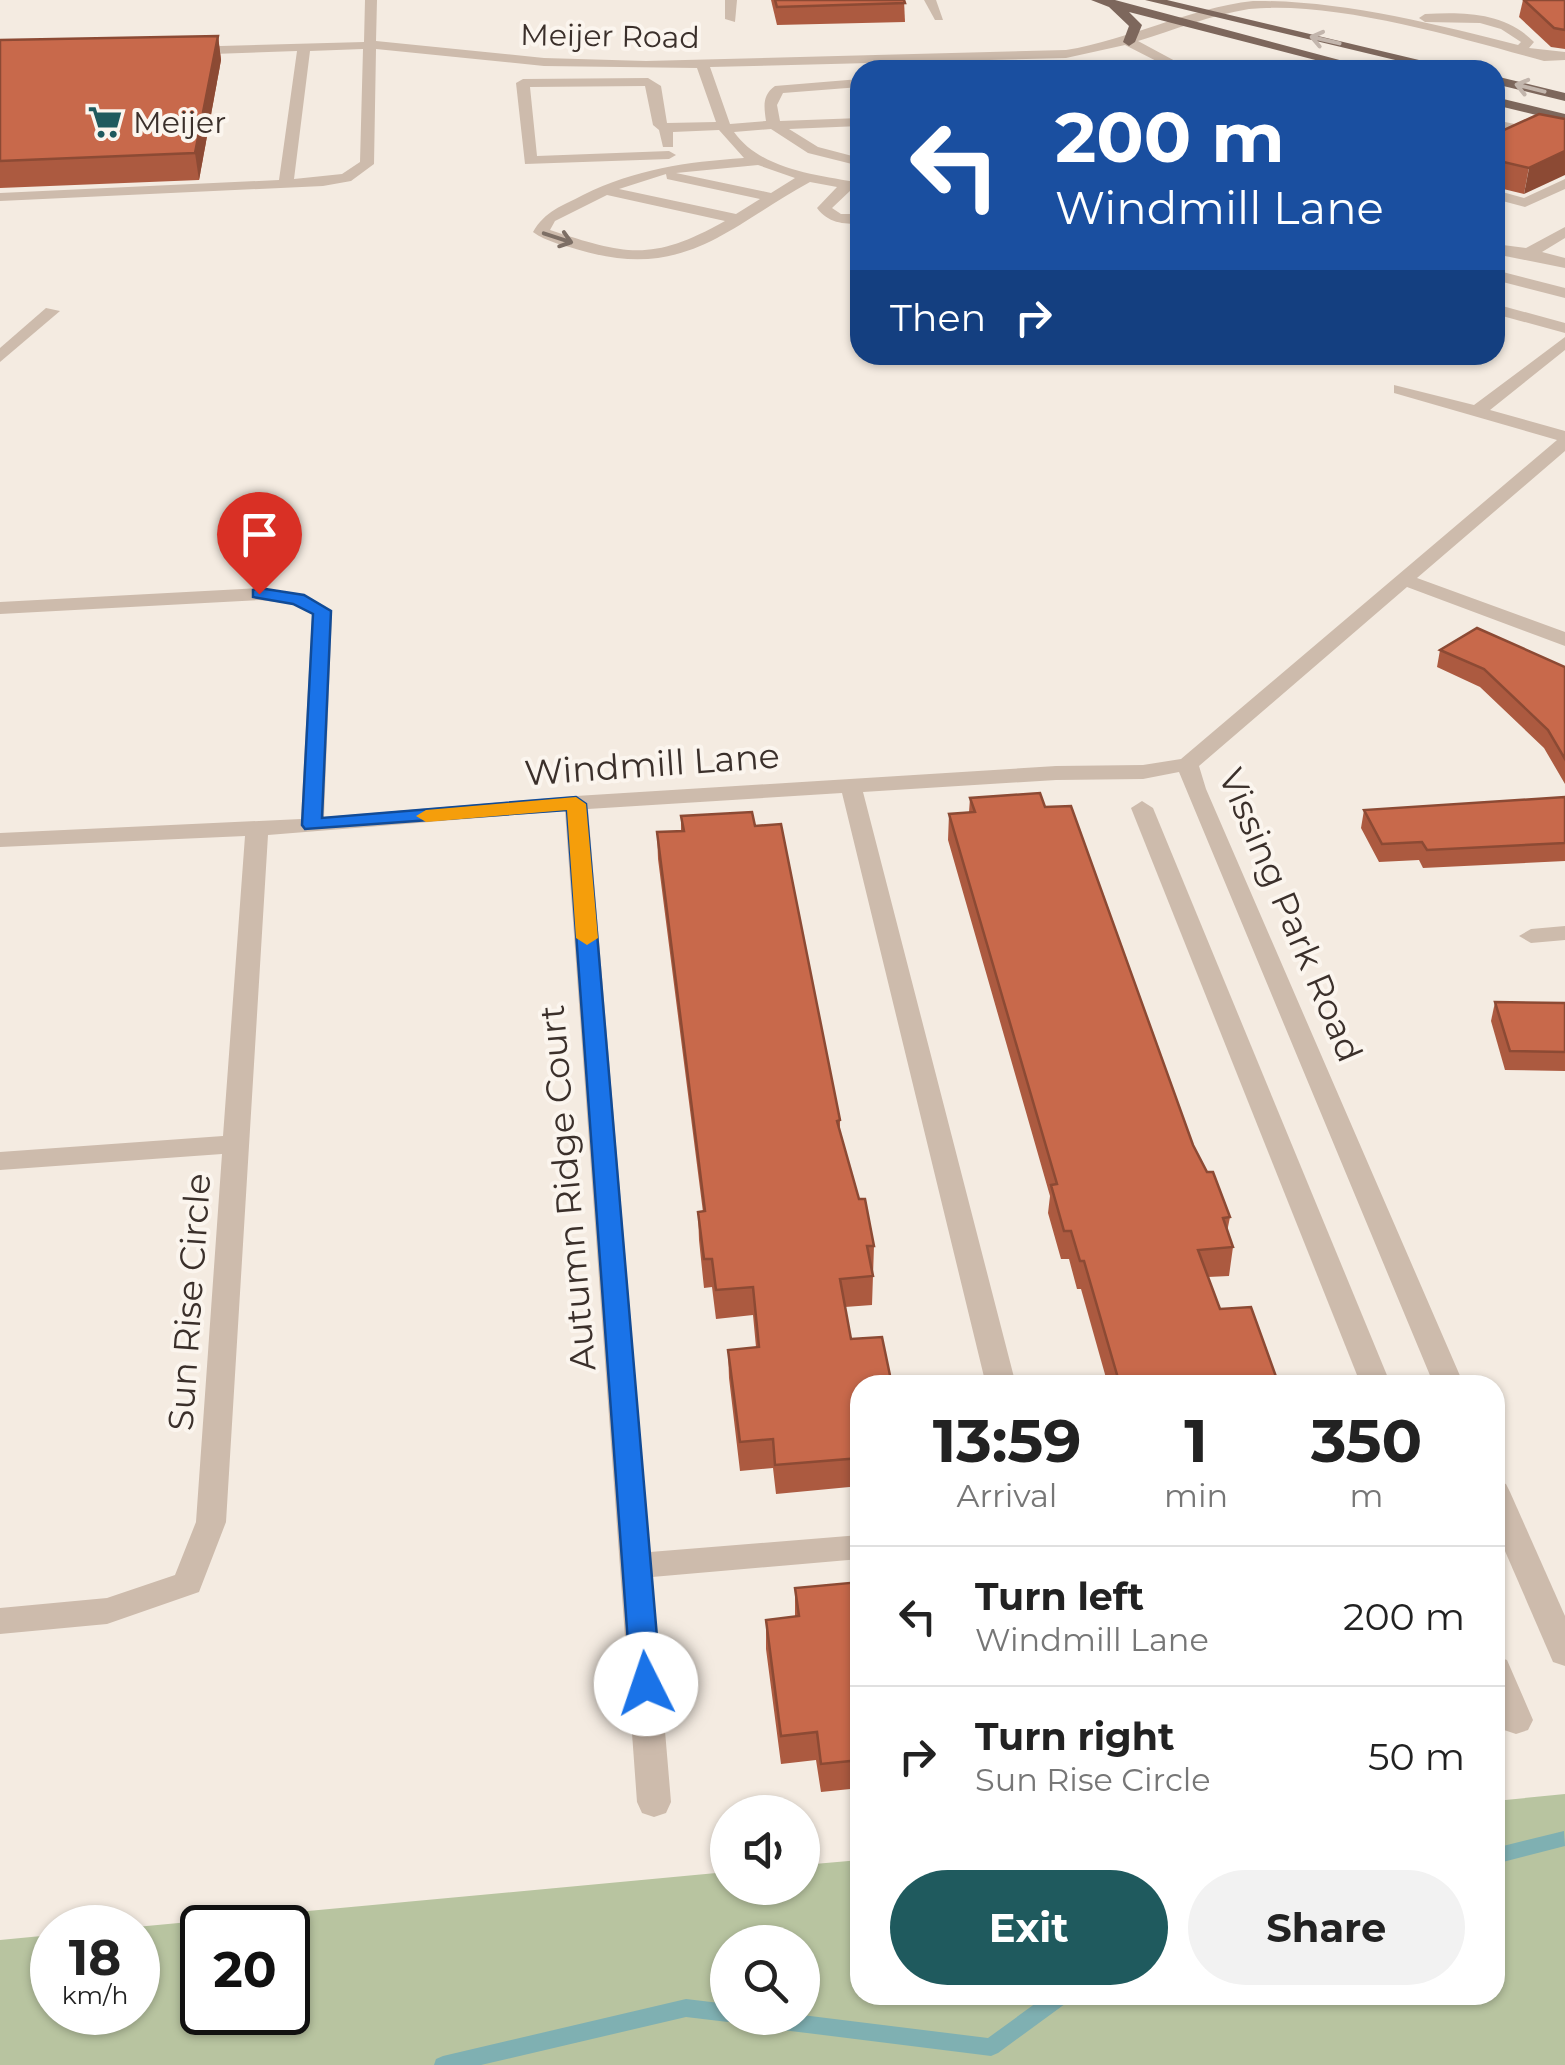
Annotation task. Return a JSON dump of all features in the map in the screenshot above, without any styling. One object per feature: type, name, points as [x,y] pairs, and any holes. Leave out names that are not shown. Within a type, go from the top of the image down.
[{"type":"main road","points":[[1097,0],[1332,60]]},
{"type":"main road","points":[[1151,0],[1412,60]]},
{"type":"main road","points":[[1112,3],[1136,25],[1128,42]]},
{"type":"main road","points":[[1505,82],[1565,97]]},
{"type":"main road","points":[[1505,103],[1565,118]]},
{"type":"street","points":[[0,196],[346,178],[367,164],[371,0]]},
{"type":"street","points":[[731,19],[732,0]]},
{"type":"street","points":[[930,0],[938,18]]},
{"type":"street","name":"Meijer Road","points":[[956,60],[1096,50],[1213,12],[1271,2],[1307,2],[1405,22]]},
{"type":"street","points":[[1405,22],[1444,17],[1497,21],[1528,42],[1521,50]]},
{"type":"street","points":[[1405,22],[1544,57],[1565,56]]},
{"type":"street","points":[[1128,42],[1162,60]]},
{"type":"street","name":"Meijer Road","points":[[161,52],[367,46],[544,62],[850,64]]},
{"type":"street","points":[[286,184],[304,48]]},
{"type":"street","points":[[1096,50],[1124,60]]},
{"type":"street","points":[[701,64],[725,127],[740,146],[760,161],[807,178],[850,185]]},
{"type":"street","points":[[760,161],[530,161],[523,82],[648,82],[654,86],[660,125],[666,128],[850,122]]},
{"type":"street","points":[[850,84],[780,90],[774,93],[770,104],[774,125],[813,150],[850,159]]},
{"type":"street","points":[[1505,126],[1565,138]]},
{"type":"street","points":[[666,128],[674,161]]},
{"type":"street","points":[[1505,135],[1520,128]]},
{"type":"street","points":[[674,161],[549,218],[540,232],[581,245],[650,257],[681,249],[807,178]]},
{"type":"street","points":[[654,172],[770,197]]},
{"type":"street","points":[[1505,197],[1526,203],[1565,183]]},
{"type":"street","points":[[850,189],[824,208],[828,214],[850,218]]},
{"type":"street","points":[[605,190],[736,219]]},
{"type":"street","points":[[1528,254],[1565,232]]},
{"type":"street","points":[[1505,251],[1565,263]]},
{"type":"street","points":[[1505,278],[1565,294]]},
{"type":"street","points":[[0,356],[52,311]]},
{"type":"street","points":[[1505,312],[1565,328]]},
{"type":"street","points":[[1477,411],[1565,342]]},
{"type":"street","points":[[1400,389],[1565,439]]},
{"type":"street","name":"Vissing Park Road","points":[[1445,1375],[1195,789],[1188,764],[1565,439]]},
{"type":"street","points":[[1404,580],[1537,626],[1565,640]]},
{"type":"street","points":[[0,608],[259,594],[298,599],[322,611],[312,825]]},
{"type":"street","name":"Windmill Lane","points":[[0,840],[257,829],[851,786],[1056,773],[1143,772],[1188,764]]},
{"type":"street","points":[[851,786],[998,1375]]},
{"type":"street","name":"Autumn Ridge Court","points":[[576,804],[654,1802]]},
{"type":"street","points":[[1142,808],[1372,1375]]},
{"type":"street","name":"Sun Rise Circle","points":[[0,1620],[108,1612],[188,1583],[211,1522],[257,829]]},
{"type":"street","points":[[1531,936],[1565,934]]},
{"type":"street","points":[[0,1162],[237,1144]]},
{"type":"street","points":[[1505,1515],[1565,1653]]},
{"type":"street","points":[[637,1566],[850,1548]]},
{"type":"street","points":[[1505,1694],[1516,1720]]},
{"type":"green space","points":[[1565,1794],[1565,2065],[0,2065],[0,1940],[30,1937],[30,2035],[160,2035],[160,1925],[180,1923],[180,2035],[310,2035],[310,1911],[710,1874],[710,1905],[820,1905],[820,1864],[850,1861],[850,2005],[1505,2005],[1505,1800]]},
{"type":"building","points":[[775,0],[904,0],[905,3],[777,7]]},
{"type":"building","points":[[1524,0],[1565,0],[1565,30],[1554,28]]},
{"type":"building","name":"Meijer","points":[[218,36],[195,153],[0,161],[0,40]]},
{"type":"building","points":[[1539,114],[1565,119],[1565,151],[1529,168],[1505,162],[1505,129]]},
{"type":"building","points":[[1477,628],[1565,667],[1565,759],[1548,730],[1484,669],[1440,650]]},
{"type":"building","points":[[1040,793],[1045,807],[1071,806],[1193,1145],[1207,1172],[1213,1172],[1230,1217],[1223,1218],[1233,1247],[1198,1250],[1220,1309],[1251,1307],[1275,1375],[1117,1375],[1084,1261],[1080,1261],[1071,1231],[1064,1231],[1051,1185],[1057,1184],[949,814],[975,812],[970,798]]},
{"type":"building","points":[[1565,797],[1565,843],[1427,850],[1422,842],[1382,844],[1364,810]]},
{"type":"building","points":[[752,812],[755,826],[781,824],[840,1120],[837,1121],[859,1199],[865,1199],[874,1246],[867,1246],[873,1276],[840,1279],[851,1339],[882,1337],[890,1375],[850,1375],[850,1459],[775,1465],[773,1439],[740,1442],[728,1350],[759,1347],[753,1287],[716,1290],[712,1259],[704,1259],[698,1212],[705,1211],[657,832],[684,831],[681,816]]},
{"type":"building","points":[[1495,1002],[1565,1003],[1565,1052],[1510,1051]]},
{"type":"building","points":[[850,1583],[850,1761],[821,1764],[817,1732],[781,1736],[766,1620],[799,1616],[795,1588]]},
{"type":"waterway","points":[[1505,1854],[1564,1839]]},
{"type":"waterway","points":[[820,2026],[991,2047],[1048,2005]]},
{"type":"waterway","points":[[443,2065],[686,2008],[710,2011]]},
{"type":"slow traffic","points":[[426,816],[576,804],[587,938]]},
{"type":"place","name":"Meijer","points":[[105,122]]},
{"type":"route","points":[[259,594],[298,599],[322,611],[312,825],[576,804],[646,1684]]}]
